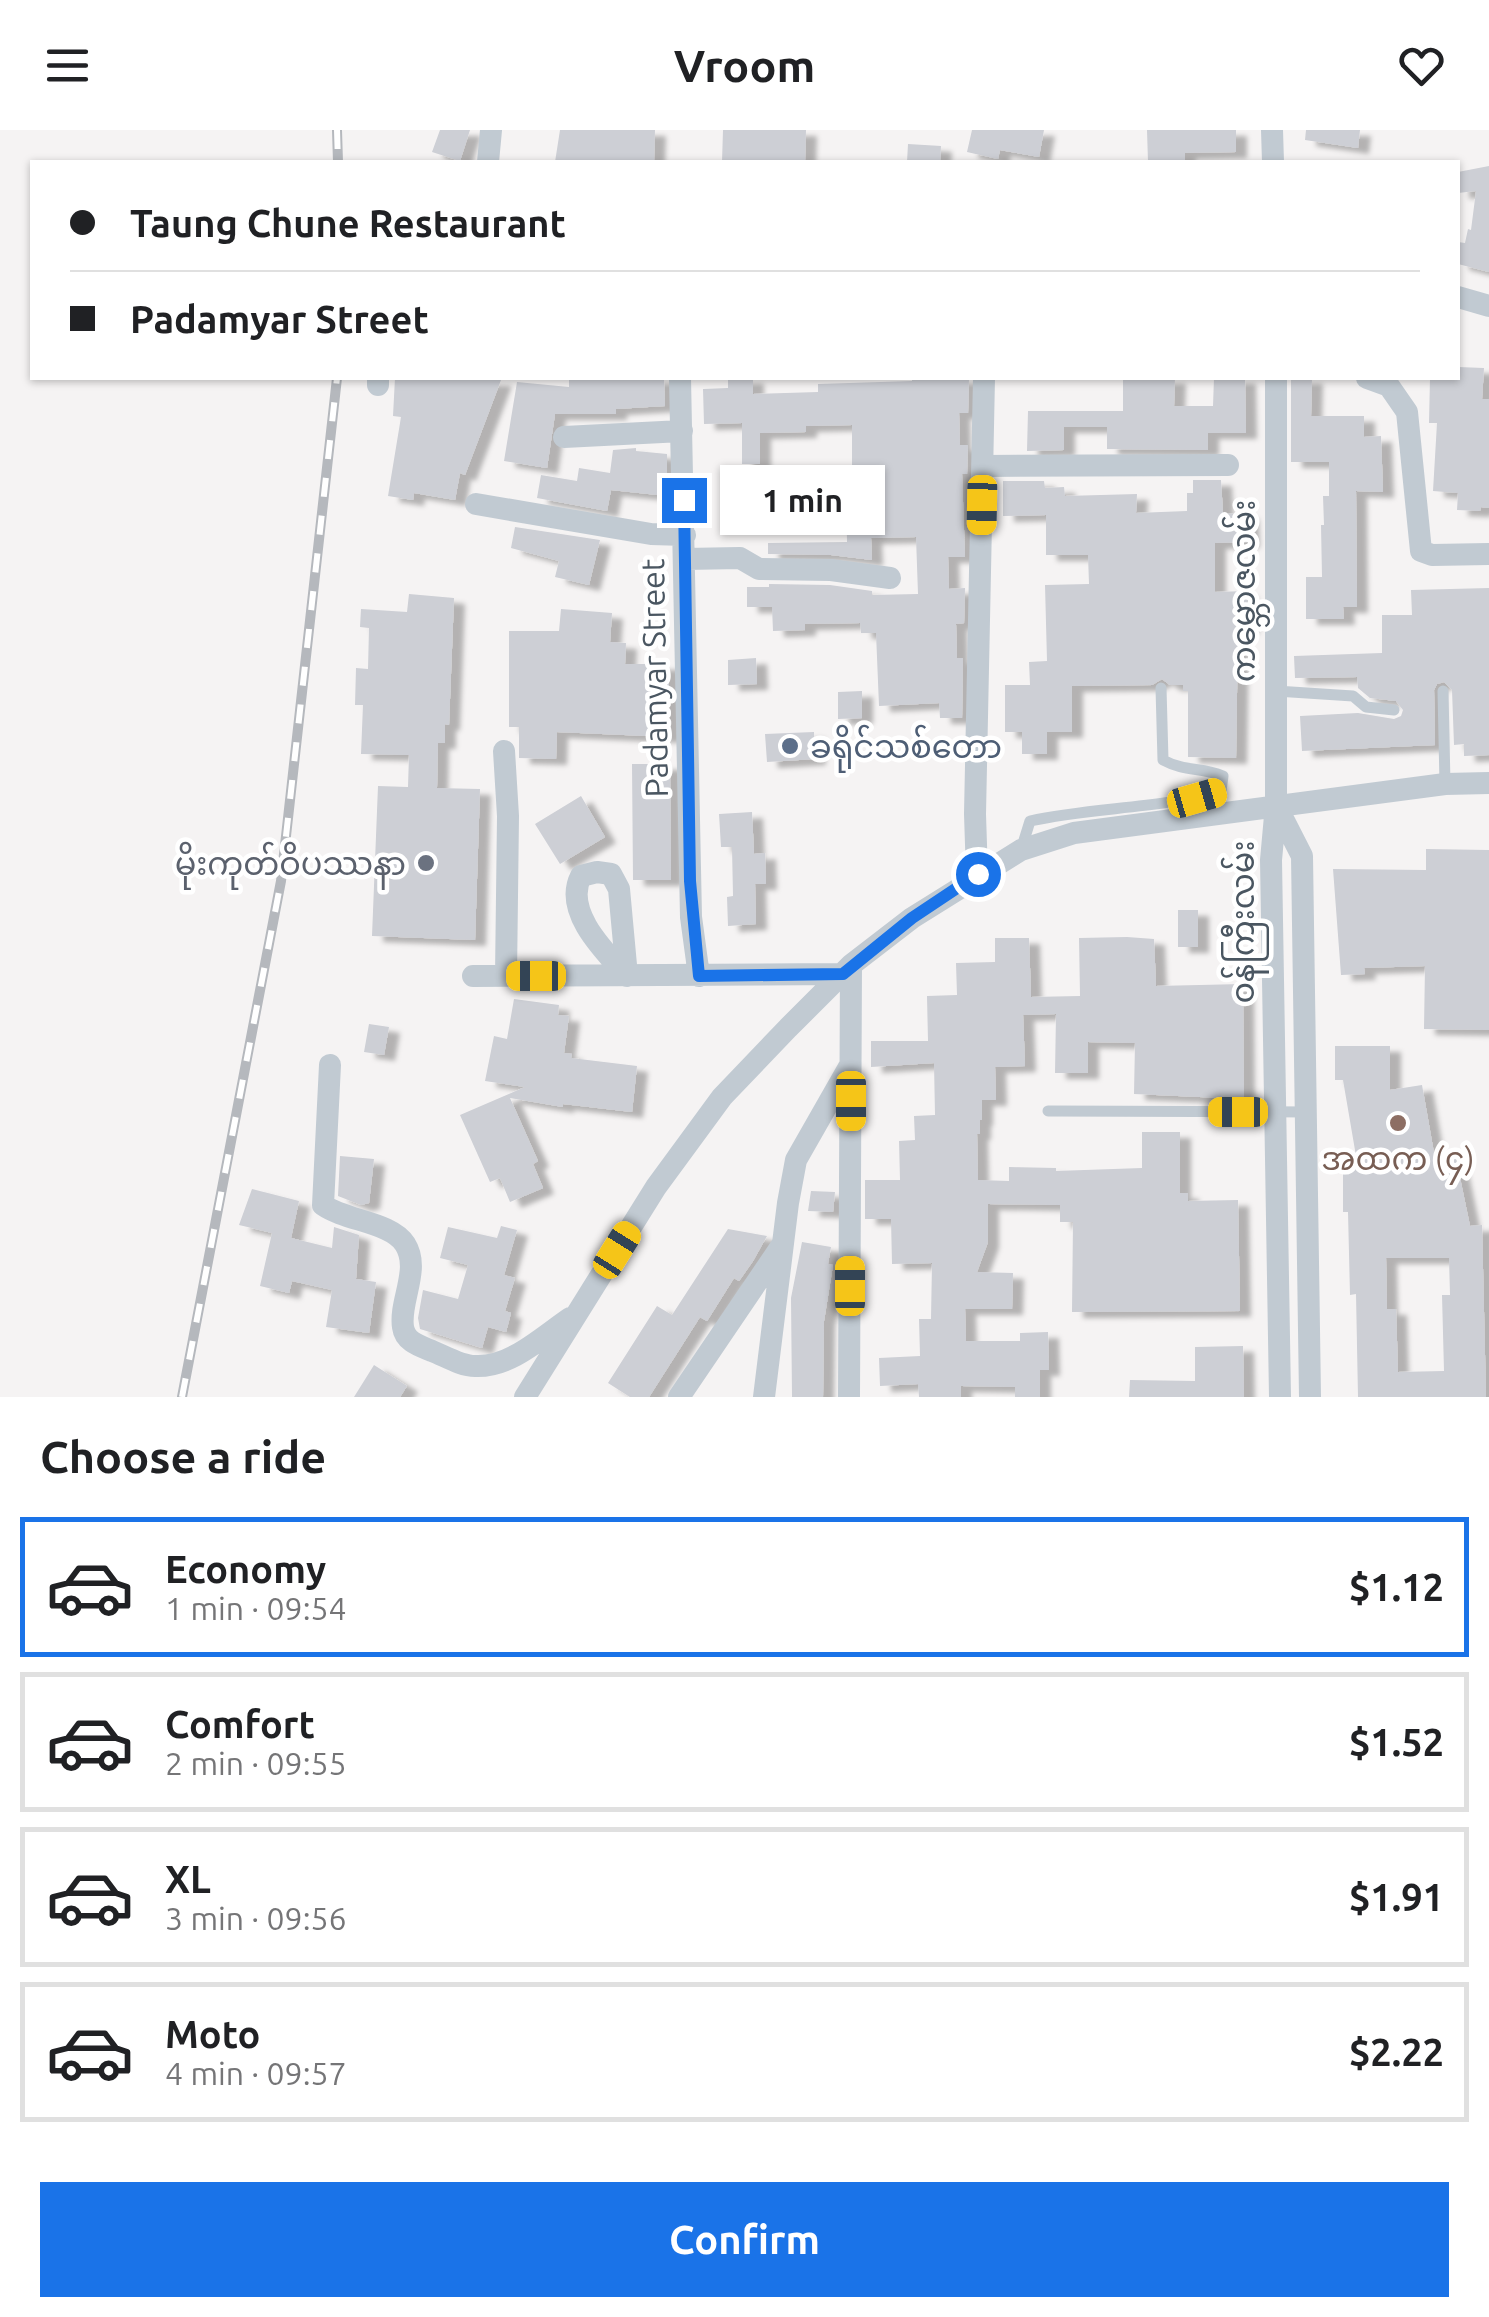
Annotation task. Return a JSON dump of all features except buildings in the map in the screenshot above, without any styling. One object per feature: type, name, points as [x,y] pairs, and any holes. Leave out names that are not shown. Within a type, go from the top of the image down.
[{"type":"street","points":[[488,160],[491,130]]},
{"type":"street","points":[[1272,130],[1273,160]]},
{"type":"street","points":[[1460,298],[1489,306]]},
{"type":"street","name":"Padamyar Street","points":[[680,380],[690,881],[699,976]]},
{"type":"street","points":[[978,874],[975,814],[984,380]]},
{"type":"street","name":"ကမ္ဘောဇလမ်း","points":[[1276,380],[1276,805]]},
{"type":"street","points":[[1372,380],[1389,386],[1407,412],[1421,551],[1432,555],[1489,554]]},
{"type":"street","points":[[564,438],[682,431]]},
{"type":"street","points":[[983,466],[1228,465]]},
{"type":"street","points":[[476,504],[650,534],[685,547],[740,558],[759,569],[831,570],[890,578]]},
{"type":"street","points":[[504,752],[508,816],[506,976]]},
{"type":"street","points":[[525,1397],[656,1187],[722,1097],[847,969],[912,918],[978,874],[1021,850],[1074,833],[1445,784],[1489,783]]},
{"type":"street","name":"ဝန်ကြီးလမ်း","points":[[1276,805],[1271,860],[1280,1397]]},
{"type":"street","name":"ဝန်ကြီးလမ်း","points":[[1276,805],[1302,856],[1310,1397]]},
{"type":"street","points":[[473,976],[699,976],[847,969]]},
{"type":"street","points":[[847,969],[851,1064],[849,1397]]},
{"type":"street","points":[[764,1397],[796,1160],[851,1064]]},
{"type":"street","points":[[330,1065],[323,1204],[339,1216],[384,1227],[405,1244],[411,1262],[403,1328],[413,1343],[472,1366],[490,1365],[505,1362],[577,1313]]},
{"type":"street","points":[[680,1397],[784,1242]]},
{"type":"lane","points":[[1021,850],[1030,821],[1058,814],[1197,798],[1221,791],[1223,776],[1208,770],[1181,770],[1163,760],[1161,688]]},
{"type":"lane","points":[[1276,691],[1352,696],[1366,707],[1394,710]]},
{"type":"lane","points":[[1443,691],[1445,784]]},
{"type":"lane","points":[[1048,1112],[1306,1112]]},
{"type":"railway","points":[[337,130],[338,160]]},
{"type":"railway","points":[[182,1397],[281,881],[337,380]]},
{"type":"place","name":"ခရိုင်သစ်တော","points":[[790,746]]},
{"type":"place","name":"မိုးကုတ်ဝိပဿနာ","points":[[426,863]]},
{"type":"place","name":"အထက (၄)","points":[[1398,1123]]},
{"type":"route","points":[[684,500],[686,772],[691,917],[699,976],[843,974],[912,918],[978,874]]}]
